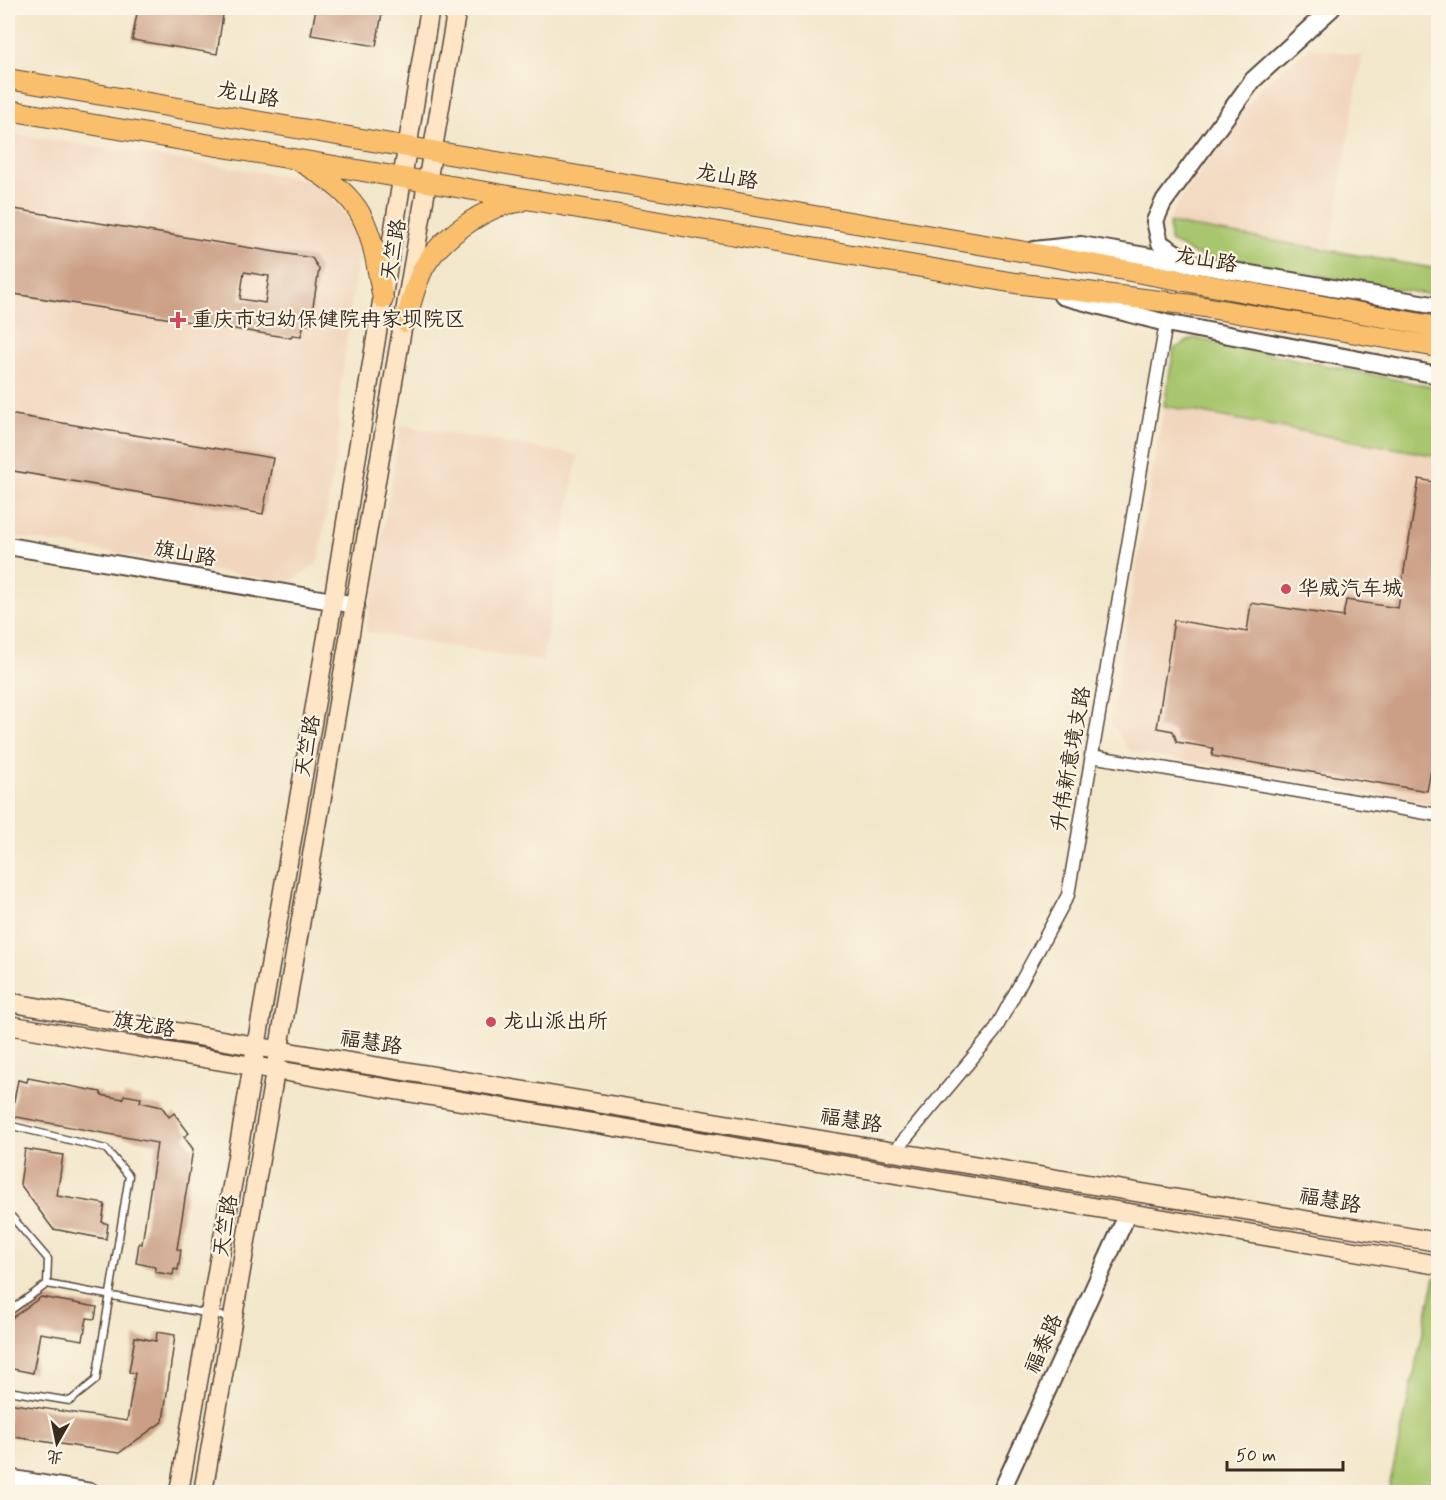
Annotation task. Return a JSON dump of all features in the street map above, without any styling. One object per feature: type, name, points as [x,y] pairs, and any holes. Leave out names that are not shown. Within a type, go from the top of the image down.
[{"type":"main road","name":"天竺路","points":[[179,1492],[333,602],[430,8]]},
{"type":"main road","name":"天竺路","points":[[203,1492],[457,8]]},
{"type":"main road","name":"龙山路","points":[[8,79],[1020,251],[1438,327]]},
{"type":"main road","points":[[8,110],[403,176],[1015,283],[1192,305],[1438,347]]},
{"type":"main road","points":[[294,158],[334,181],[352,199],[372,239],[383,299]]},
{"type":"main road","points":[[405,322],[423,270],[433,254],[479,215],[496,206],[536,200]]},
{"type":"main road","name":"福慧路","points":[[8,1002],[277,1050],[895,1150],[1438,1242]]},
{"type":"main road","name":"旗龙路","points":[[8,1025],[274,1070]]},
{"type":"main road","name":"福慧路","points":[[274,1070],[1438,1265]]},
{"type":"street","points":[[1199,265],[1172,253],[1160,243],[1155,221],[1163,203],[1253,80],[1332,8]]},
{"type":"street","points":[[1020,251],[1081,245],[1438,306]]},
{"type":"street","points":[[1015,283],[1166,323],[1438,375]]},
{"type":"street","name":"升伟新意境支路","points":[[895,1150],[994,1032],[1068,895],[1166,323]]},
{"type":"street","name":"旗山路","points":[[8,546],[356,605]]},
{"type":"street","points":[[1092,756],[1438,815]]},
{"type":"street","name":"福泰路","points":[[1001,1492],[1128,1214]]},
{"type":"street","points":[[8,1478],[91,1492]]},
{"type":"lane","points":[[8,1125],[106,1149],[129,1176],[96,1380],[70,1401],[8,1391]]},
{"type":"lane","points":[[8,1215],[48,1258],[48,1284]]},
{"type":"lane","points":[[8,1312],[48,1284],[234,1319]]},
{"type":"shaded area","points":[[1311,47],[1362,56],[1330,251],[1169,223],[1172,212],[1261,86]]},
{"type":"shaded area","name":"重庆市妇幼保健院冉家坝院区","points":[[8,133],[302,179],[330,194],[345,213],[360,240],[339,400],[338,447],[318,563],[289,583],[8,535]]},
{"type":"shaded area","name":"华威汽车城","points":[[1164,406],[1438,456],[1438,805],[1130,751],[1110,722]]},
{"type":"shaded area","points":[[401,425],[578,455],[542,662],[366,632]]},
{"type":"green space","points":[[1169,223],[1438,269],[1438,296],[1196,255],[1170,241]]},
{"type":"green space","points":[[1193,338],[1438,388],[1438,456],[1164,406],[1174,349]]},
{"type":"green space","points":[[1435,1277],[1438,1278],[1438,1492],[1388,1492]]},
{"type":"building","points":[[138,8],[224,8],[217,54],[132,40]]},
{"type":"building","points":[[316,8],[383,8],[376,46],[311,35]]},
{"type":"building","points":[[8,208],[312,258],[319,269],[310,325],[304,324],[301,336],[292,335],[291,338],[8,293]],"holes":[[[244,272],[269,276],[265,303],[240,299]]]},
{"type":"building","points":[[8,414],[273,458],[263,514],[8,470]]},
{"type":"building","points":[[1419,479],[1438,483],[1438,772],[1431,770],[1427,791],[1212,756],[1213,748],[1177,742],[1173,731],[1157,728],[1174,620],[1247,632],[1251,603],[1343,617],[1346,600],[1398,608]]},
{"type":"building","points":[[28,1078],[101,1092],[101,1095],[123,1099],[124,1095],[141,1098],[140,1102],[162,1107],[169,1117],[174,1113],[189,1133],[184,1137],[193,1149],[177,1249],[181,1250],[178,1270],[174,1269],[173,1275],[155,1272],[155,1267],[136,1263],[139,1243],[142,1244],[157,1143],[11,1116],[18,1080],[27,1082]]},
{"type":"building","points":[[25,1149],[63,1155],[57,1196],[105,1204],[102,1222],[108,1224],[106,1239],[53,1229],[20,1184]]},
{"type":"building","points":[[41,1297],[97,1307],[95,1319],[87,1318],[83,1340],[40,1333],[33,1373],[8,1368],[8,1321]]},
{"type":"building","points":[[157,1332],[175,1335],[163,1421],[119,1453],[8,1436],[8,1403],[127,1421],[135,1373],[129,1372],[135,1337],[156,1341]]},
{"type":"place","name":"重庆市妇幼保健院冉家坝院区","points":[[178,320]]},
{"type":"place","name":"华威汽车城","points":[[1286,589]]},
{"type":"place","name":"龙山派出所","points":[[491,1022]]}]
